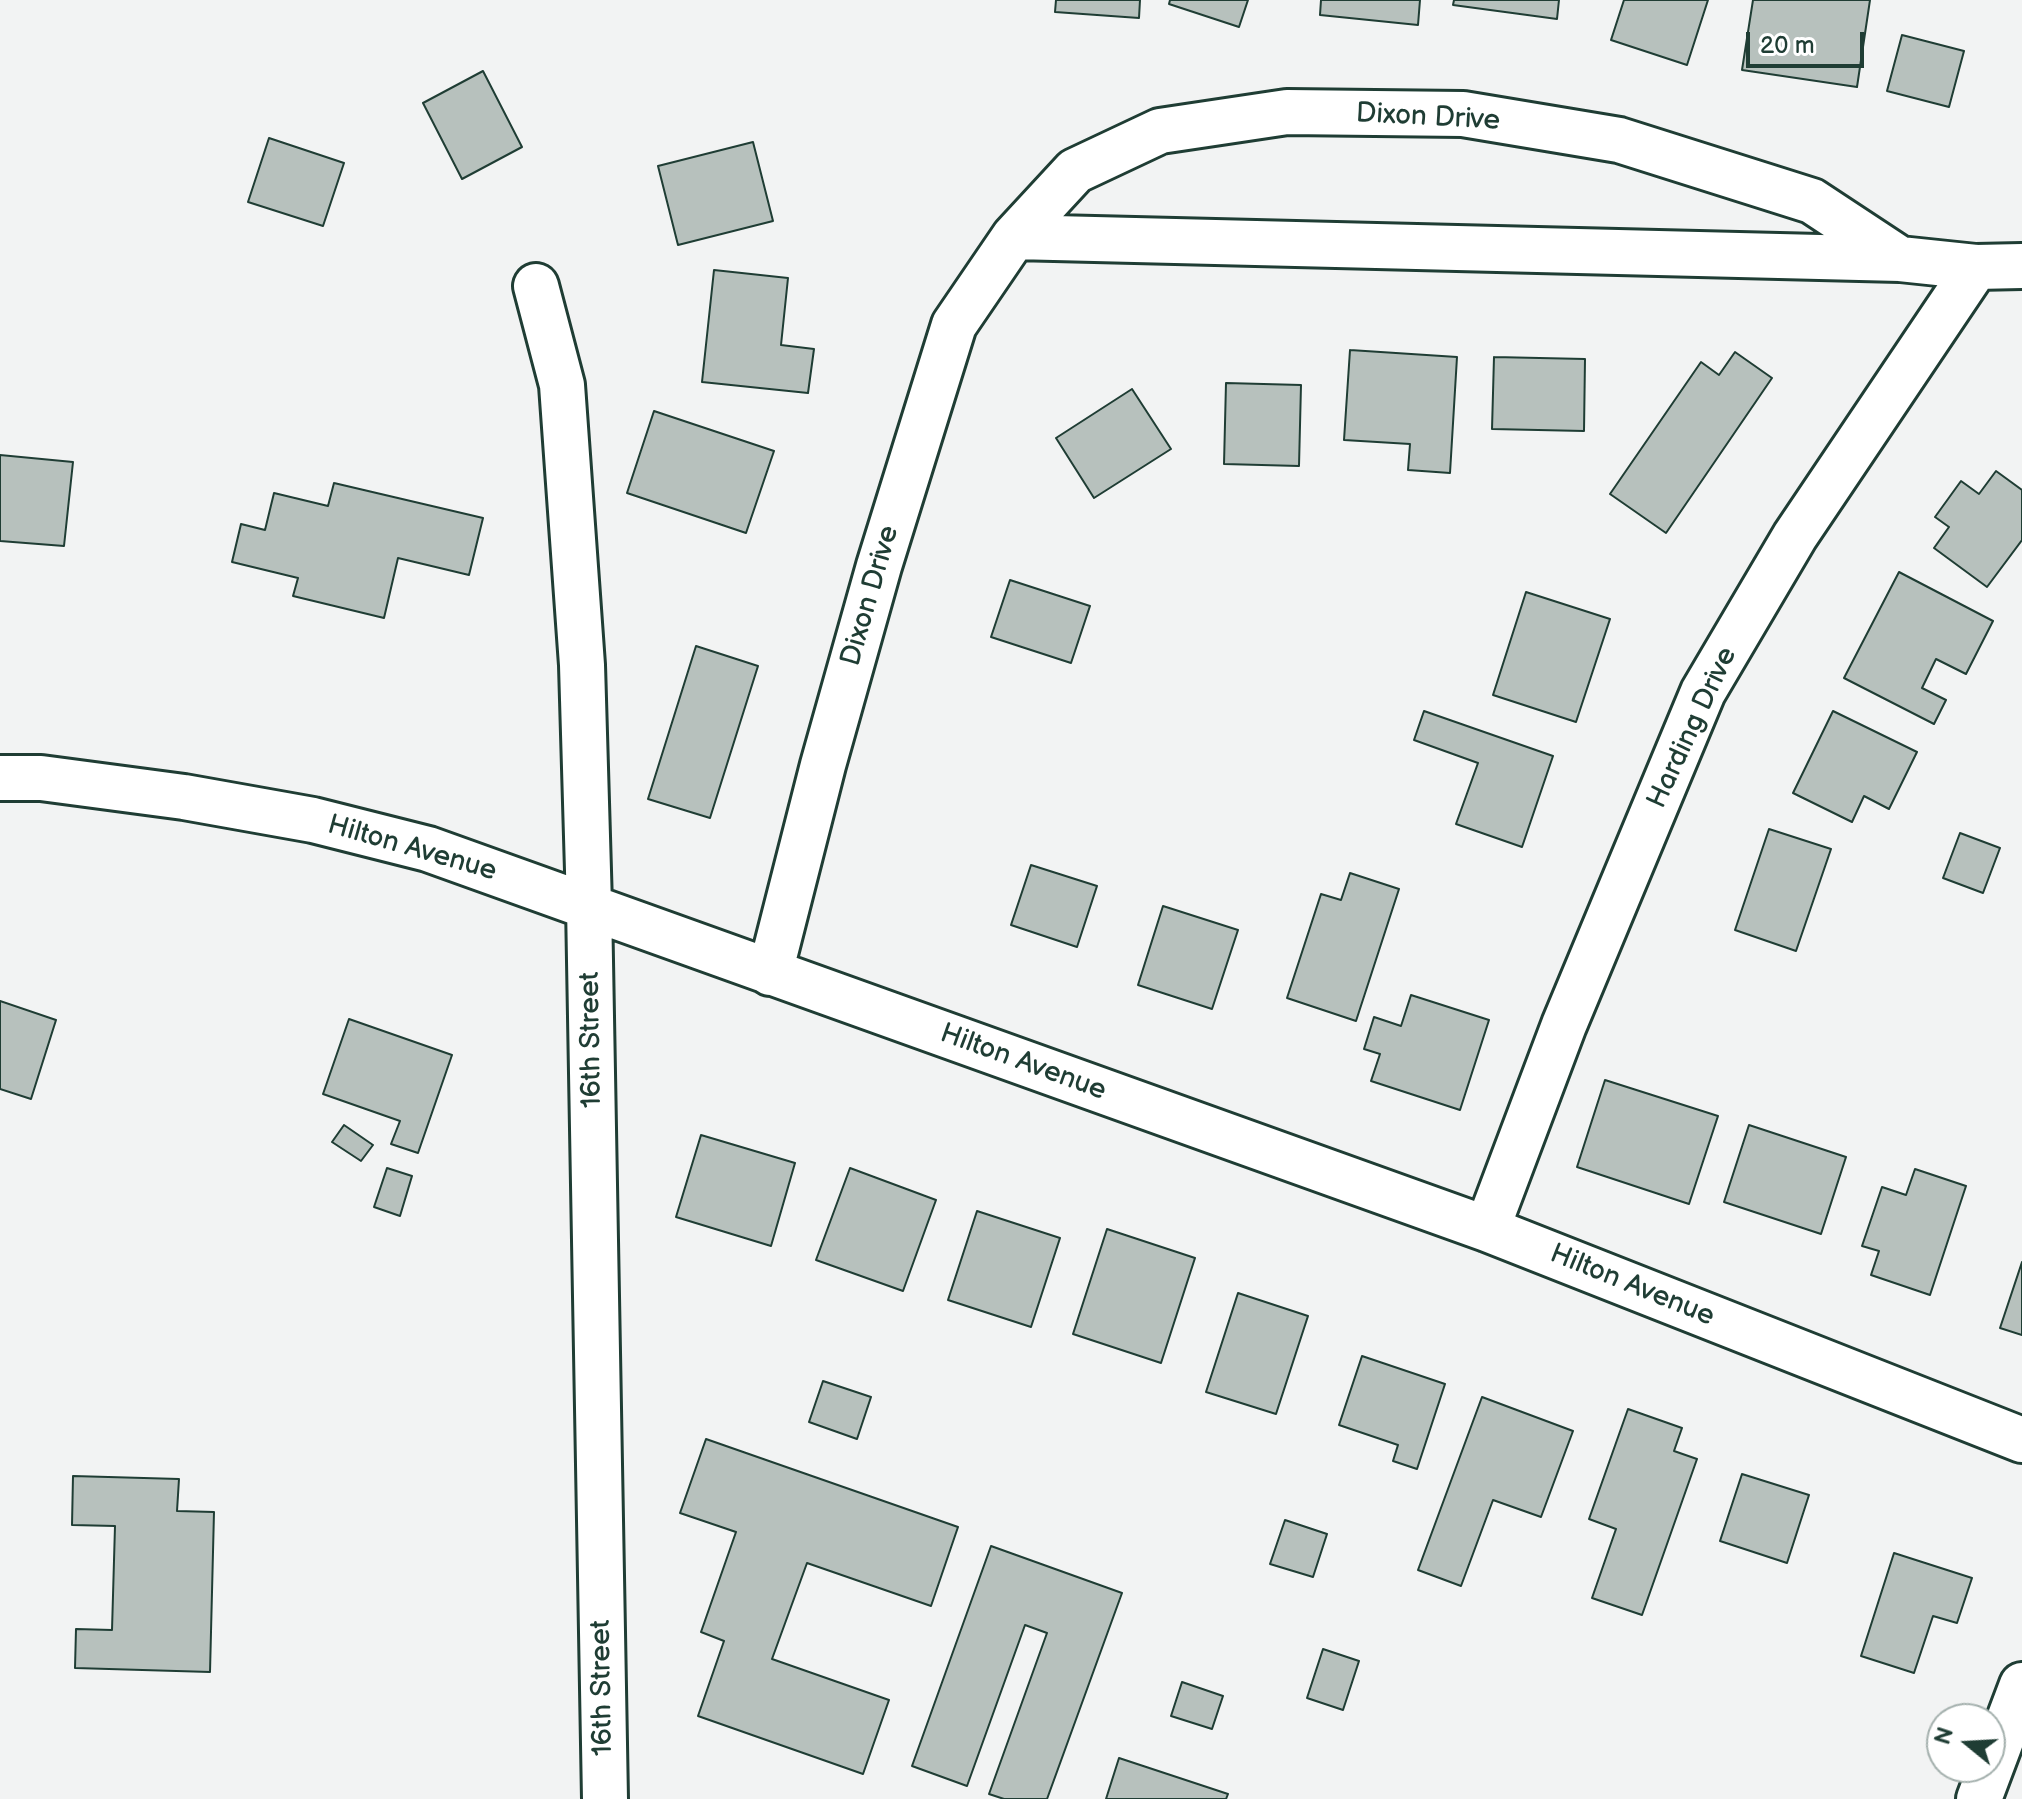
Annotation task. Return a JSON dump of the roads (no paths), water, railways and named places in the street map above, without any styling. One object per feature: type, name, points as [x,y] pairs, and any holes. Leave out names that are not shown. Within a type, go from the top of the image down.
[{"type":"street","name":"Dixon Drive","points":[[770,973],[874,581],[954,325],[1014,237],[1075,171],[1160,131],[1287,112],[1463,114],[1619,140],[1812,201],[1900,259]]},
{"type":"street","name":"Dixon Drive","points":[[1014,237],[1900,259],[1976,267],[2022,266]]},
{"type":"street","name":"Harding Drive","points":[[1487,1229],[1564,1025],[1703,692],[1795,536],[1976,267]]},
{"type":"street","name":"16th Street","points":[[536,286],[562,385],[582,665],[606,1798]]},
{"type":"street","name":"Hilton Avenue","points":[[0,778],[41,778],[184,797],[313,820],[428,849],[1487,1229],[2022,1440]]},
{"type":"street","points":[[1979,1799],[2022,1685]]}]
